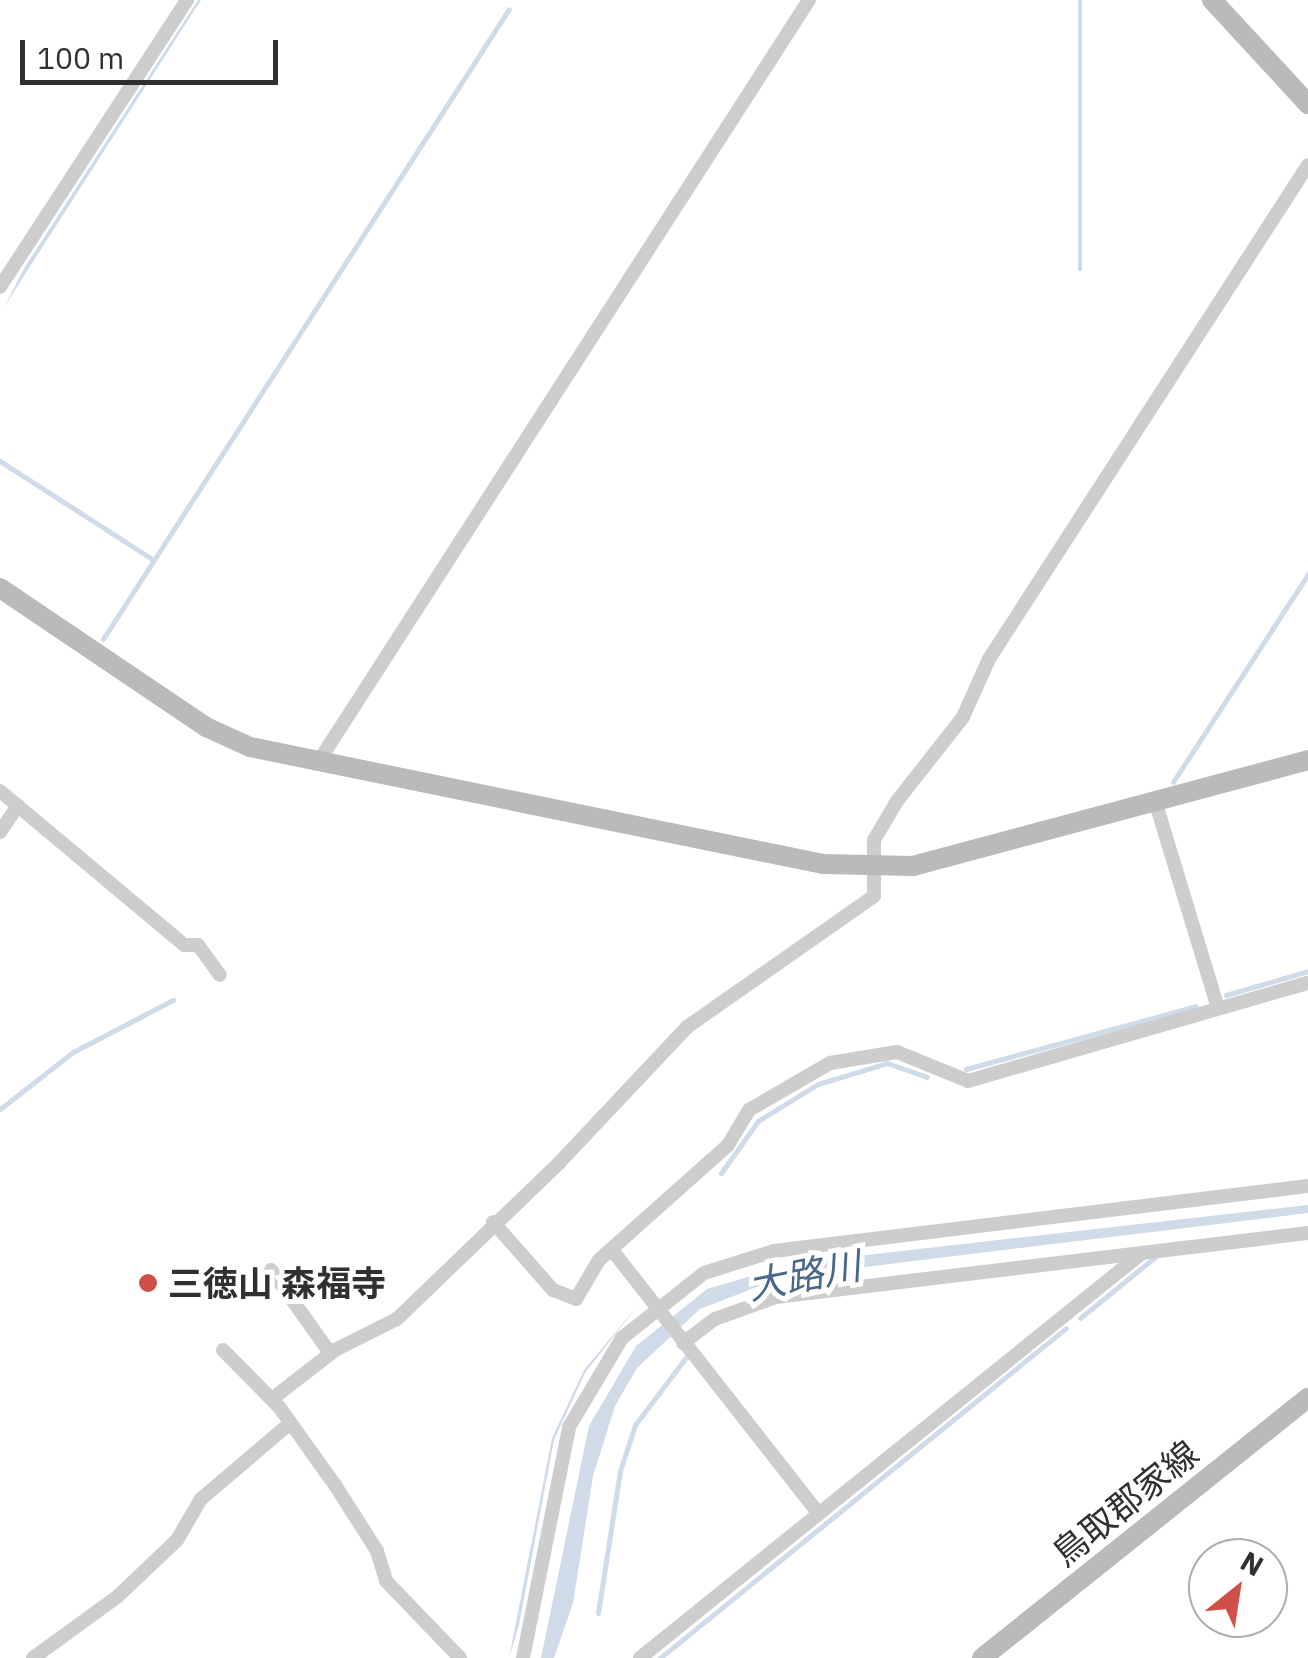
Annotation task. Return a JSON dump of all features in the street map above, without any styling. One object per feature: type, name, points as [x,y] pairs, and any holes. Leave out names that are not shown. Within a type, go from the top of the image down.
[{"type":"street","points":[[0,288],[187,0]]},
{"type":"street","points":[[317,765],[809,0]]},
{"type":"street","points":[[1212,0],[1308,104]]},
{"type":"street","points":[[272,1399],[330,1354],[396,1318],[559,1163],[654,1054],[874,896],[874,840],[897,801],[963,717],[988,659],[1308,165]]},
{"type":"street","points":[[0,588],[206,727],[250,748],[317,765],[823,864],[913,866],[1156,804],[1308,760]]},
{"type":"street","points":[[0,791],[184,945],[198,945],[220,975]]},
{"type":"street","points":[[0,832],[18,804]]},
{"type":"street","points":[[1156,804],[1217,1005]]},
{"type":"street","points":[[493,1222],[554,1290],[576,1299],[599,1260],[728,1146],[750,1110],[830,1063],[898,1052],[968,1081],[1217,1005],[1308,983]]},
{"type":"street","points":[[523,1658],[569,1427],[622,1338],[653,1308],[704,1273],[774,1251],[1308,1186]]},
{"type":"street","points":[[682,1342],[714,1319],[776,1297],[1308,1233]]},
{"type":"street","points":[[612,1250],[653,1308],[819,1514]]},
{"type":"street","points":[[640,1658],[1142,1253]]},
{"type":"street","points":[[271,1270],[330,1354]]},
{"type":"street","points":[[223,1350],[272,1399],[368,1536],[386,1581],[460,1658]]},
{"type":"street","name":"鳥取郡家線","points":[[982,1658],[1308,1398]]},
{"type":"street","points":[[33,1658],[117,1597],[177,1540],[201,1499],[289,1424]]},
{"type":"shaded area","points":[[201,0],[4,307],[26,265]]},
{"type":"shaded area","points":[[1078,0],[1082,0],[1082,271],[1078,271]]},
{"type":"shaded area","points":[[1308,1205],[1308,1213],[783,1277],[700,1309],[637,1368],[615,1406],[593,1476],[573,1603],[554,1658],[541,1658],[589,1426],[636,1346],[707,1289],[796,1263]]},
{"type":"shaded area","points":[[639,1304],[585,1373],[554,1440],[519,1625],[509,1658],[552,1438],[584,1370]]},
{"type":"waterway","points":[[103,639],[509,9]]},
{"type":"waterway","points":[[0,461],[152,559]]},
{"type":"waterway","points":[[1173,782],[1308,574]]},
{"type":"waterway","points":[[1226,995],[1308,971]]},
{"type":"waterway","points":[[0,1109],[73,1052],[173,1000]]},
{"type":"waterway","points":[[966,1069],[1196,1006]]},
{"type":"waterway","points":[[721,1173],[758,1121],[818,1084],[887,1063],[927,1077]]},
{"type":"waterway","points":[[1080,1318],[1155,1257]]},
{"type":"waterway","points":[[660,1658],[1066,1328]]},
{"type":"waterway","points":[[598,1613],[620,1471],[635,1425],[687,1356]]},
{"type":"place","name":"三徳山 森福寺","points":[[148,1283]]},
{"type":"water label","name":"大路川","points":[[804,1275]]}]
